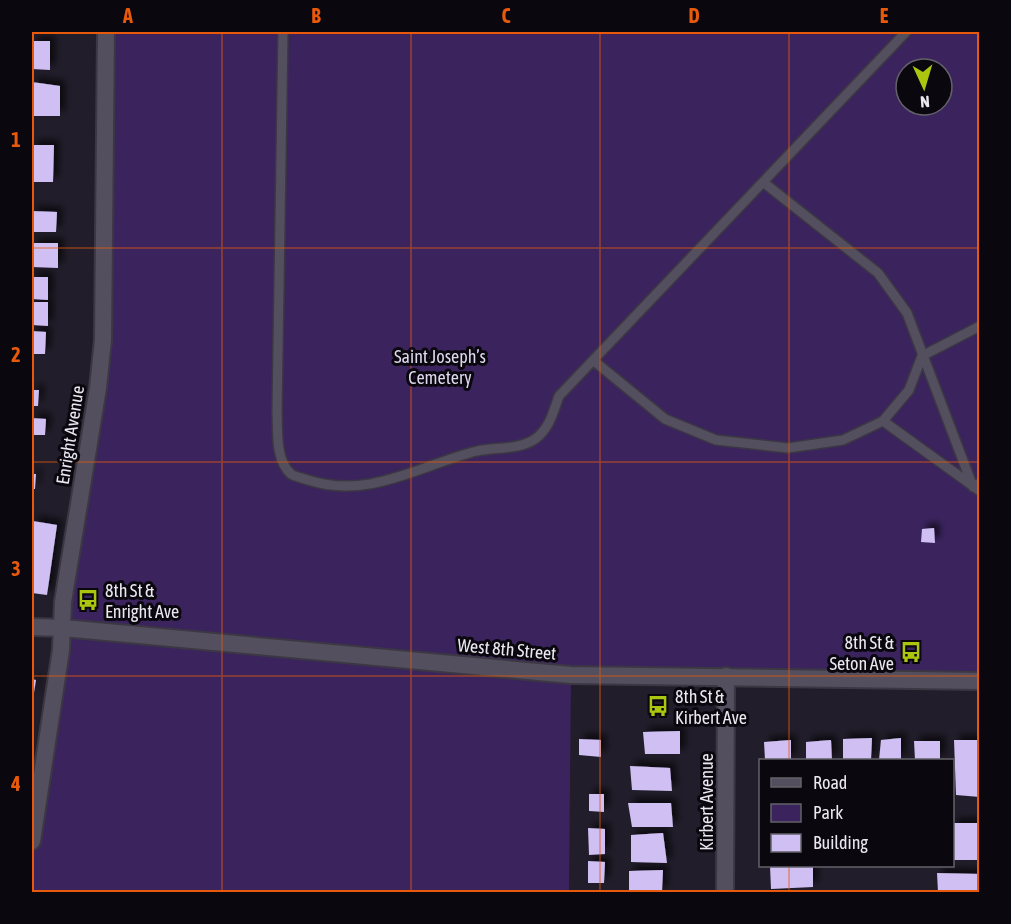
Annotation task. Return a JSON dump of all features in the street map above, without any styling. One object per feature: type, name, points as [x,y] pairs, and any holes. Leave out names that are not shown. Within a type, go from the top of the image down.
[{"type":"street","name":"Enright Avenue","points":[[32,842],[63,628],[63,602],[98,387],[103,340],[106,32]]},
{"type":"street","name":"West 8th Street","points":[[32,627],[571,675],[980,681]]},
{"type":"street","name":"Kirbert Avenue","points":[[725,892],[726,676]]},
{"type":"lane","points":[[283,32],[277,412],[280,457],[291,474],[323,484],[356,485],[394,480],[478,451],[534,440],[548,426],[559,396],[906,32]]},
{"type":"lane","points":[[763,182],[878,273],[906,313],[977,487]]},
{"type":"lane","points":[[594,361],[665,419],[716,440],[788,448],[843,440],[883,421],[909,390],[922,356],[980,326]]},
{"type":"lane","points":[[883,421],[977,487]]},
{"type":"green space","name":"Saint Joseph’s Cemetery","points":[[106,32],[979,32],[979,681],[571,675],[569,892],[32,892],[32,841],[98,388]]},
{"type":"building","points":[[32,41],[50,41],[50,70],[32,69]]},
{"type":"building","points":[[32,82],[60,86],[60,116],[32,116]]},
{"type":"building","points":[[32,145],[54,145],[53,182],[32,182]]},
{"type":"building","points":[[32,211],[57,212],[56,232],[32,232]]},
{"type":"building","points":[[32,243],[58,243],[58,268],[32,267]]},
{"type":"building","points":[[32,277],[48,277],[48,300],[32,299]]},
{"type":"building","points":[[32,302],[48,302],[48,326],[32,325]]},
{"type":"building","points":[[32,331],[46,332],[45,354],[32,354]]},
{"type":"building","points":[[32,390],[39,390],[38,406],[32,406]]},
{"type":"building","points":[[32,418],[46,419],[45,435],[32,435]]},
{"type":"building","points":[[32,474],[36,474],[35,489],[32,489]]},
{"type":"building","points":[[33,521],[57,525],[47,595],[32,593]]},
{"type":"building","points":[[934,528],[935,543],[921,542],[922,529]]},
{"type":"building","points":[[32,679],[36,680],[33,699],[32,699]]},
{"type":"building","points":[[680,731],[680,754],[645,754],[643,732]]},
{"type":"building","points":[[872,738],[871,759],[843,759],[843,739]]},
{"type":"building","points":[[901,738],[901,759],[879,759],[881,740]]},
{"type":"building","points":[[579,739],[601,740],[601,757],[579,755]]},
{"type":"building","points":[[791,740],[791,759],[765,759],[764,742]]},
{"type":"building","points":[[831,740],[832,759],[806,759],[806,742]]},
{"type":"building","points":[[954,740],[980,740],[980,797],[956,795]]},
{"type":"building","points":[[914,741],[940,741],[940,759],[915,759]]},
{"type":"building","points":[[630,766],[670,768],[672,791],[632,790]]},
{"type":"building","points":[[589,794],[604,794],[604,812],[589,811]]},
{"type":"building","points":[[628,803],[671,803],[673,827],[632,827]]},
{"type":"building","points":[[954,823],[978,823],[978,860],[954,860]]},
{"type":"building","points":[[588,828],[605,829],[605,854],[589,855]]},
{"type":"building","points":[[663,833],[667,863],[631,862],[631,835]]},
{"type":"building","points":[[588,861],[605,862],[604,883],[588,883]]},
{"type":"building","points":[[770,867],[813,867],[813,887],[771,889]]},
{"type":"building","points":[[663,870],[662,892],[629,892],[629,871]]},
{"type":"building","points":[[937,873],[980,874],[980,892],[938,892]]},
{"type":"place","name":"8th St & Enright Ave","points":[[88,600]]},
{"type":"place","name":"8th St & Seton Ave","points":[[911,652]]},
{"type":"place","name":"8th St & Kirbert Ave","points":[[658,706]]}]
